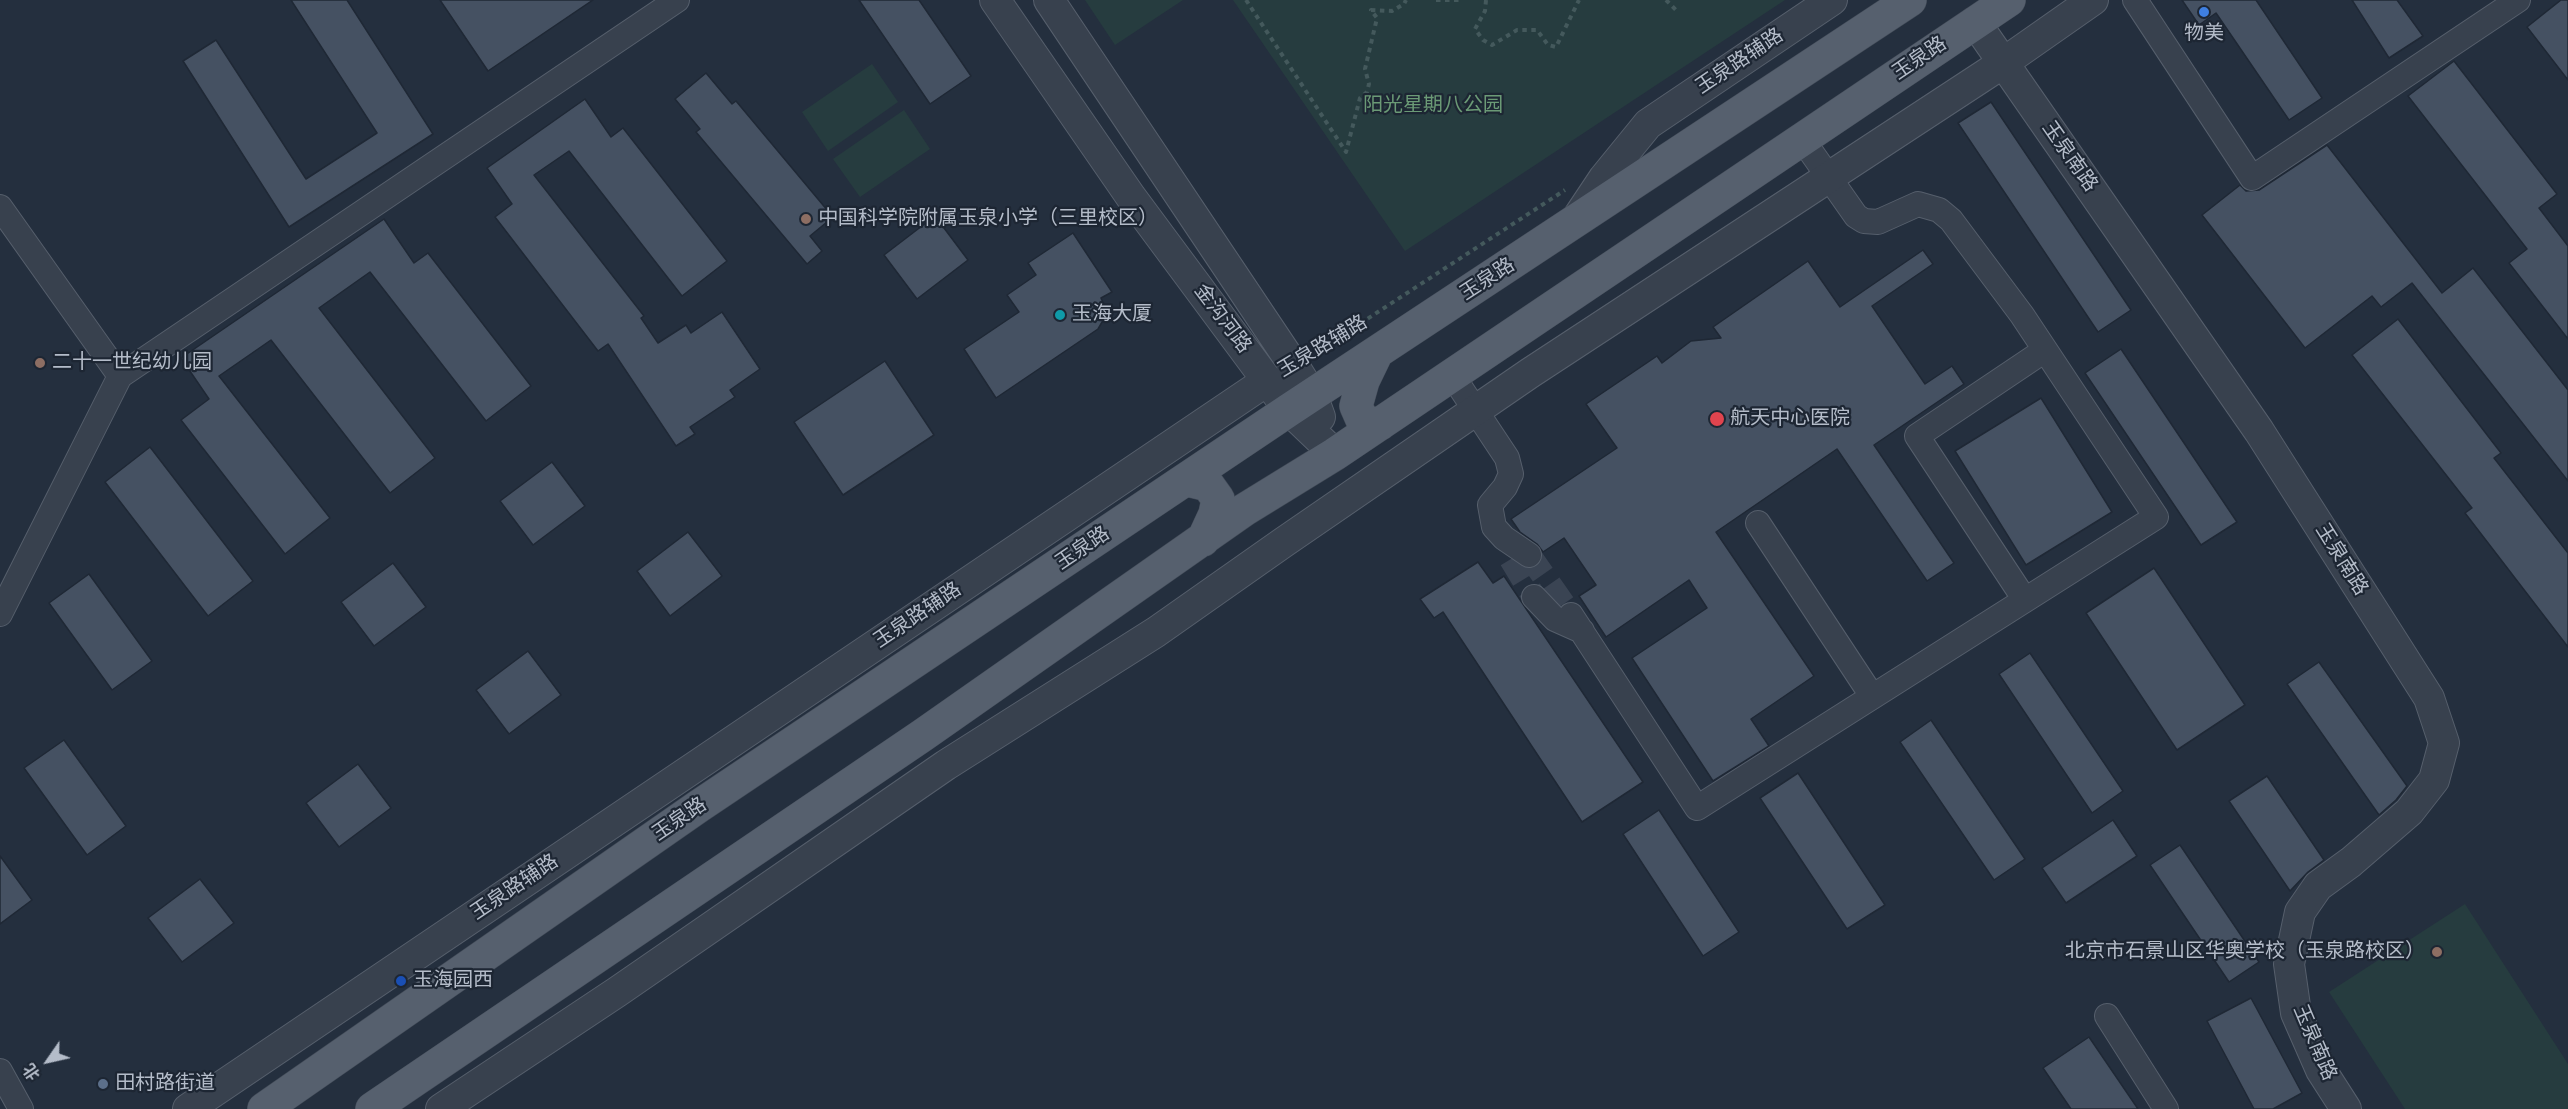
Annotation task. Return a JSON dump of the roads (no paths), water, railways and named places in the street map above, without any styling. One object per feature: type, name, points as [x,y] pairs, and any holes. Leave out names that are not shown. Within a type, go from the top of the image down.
[{"type":"main road","name":"玉泉路","points":[[264,1109],[699,806],[1300,403],[1911,0]]},
{"type":"main road","name":"玉泉路","points":[[372,1109],[923,735],[1244,510],[1380,424],[2009,0]]},
{"type":"main road","points":[[1376,354],[1363,381],[1356,406],[1363,422],[1380,424]]},
{"type":"main road","points":[[1187,480],[1208,485],[1218,499],[1215,514],[1203,540]]},
{"type":"main road","points":[[286,1109],[315,1073]]},
{"type":"street","points":[[0,614],[120,376],[677,0]]},
{"type":"street","name":"金沟河路","points":[[995,0],[1131,197],[1268,380],[1300,403],[1335,454]]},
{"type":"street","name":"金沟河路","points":[[1048,0],[1294,366],[1300,403]]},
{"type":"street","name":"玉泉路辅路","points":[[1574,224],[1604,178],[1648,124],[1832,0]]},
{"type":"street","points":[[441,1109],[946,765],[1156,632],[1476,411],[2003,63],[2093,0]]},
{"type":"street","points":[[2135,0],[2252,178],[2518,0]]},
{"type":"street","name":"玉泉南路","points":[[1975,22],[2259,431],[2429,699],[2444,743],[2434,780],[2409,812],[2351,862],[2318,886],[2300,912],[2291,953],[2289,964],[2296,1013],[2321,1070],[2346,1109]]},
{"type":"street","points":[[1534,597],[1555,619],[1577,623],[1697,808],[2156,517],[2044,350],[1951,220],[1939,210],[1918,204],[1878,222],[1864,221],[1856,216],[1802,139]]},
{"type":"street","points":[[0,207],[120,376]]},
{"type":"street","points":[[2025,600],[1917,436],[2044,350]]},
{"type":"street","points":[[1452,375],[1507,458],[1511,474],[1490,505],[1494,527],[1515,551]]},
{"type":"street","name":"玉泉路辅路","points":[[188,1109],[1268,380]]},
{"type":"street","points":[[1758,523],[1872,696]]},
{"type":"street","points":[[863,822],[923,735]]},
{"type":"street","points":[[588,838],[699,806]]},
{"type":"street","points":[[2107,1016],[2166,1109]]},
{"type":"street","points":[[412,1082],[508,1065]]},
{"type":"street","points":[[0,1071],[21,1109]]},
{"type":"tunnel","points":[[1529,555],[1571,615]]},
{"type":"tunnel","points":[[1511,559],[1534,597]]},
{"type":"place","name":"物美","points":[[2204,12]]},
{"type":"place","name":"中国科学院附属玉泉小学（三里校区）","points":[[806,219]]},
{"type":"place","name":"玉海大厦","points":[[1060,315]]},
{"type":"place","name":"二十一世纪幼儿园","points":[[40,363]]},
{"type":"place","name":"航天中心医院","points":[[1717,419]]},
{"type":"place","name":"北京市石景山区华奥学校（玉泉路校区）","points":[[2437,952]]},
{"type":"place","name":"玉海园西","points":[[401,981]]},
{"type":"place","name":"田村路街道","points":[[103,1084]]},
{"type":"park label","name":"阳光星期八公园","points":[[1433,106]]}]
